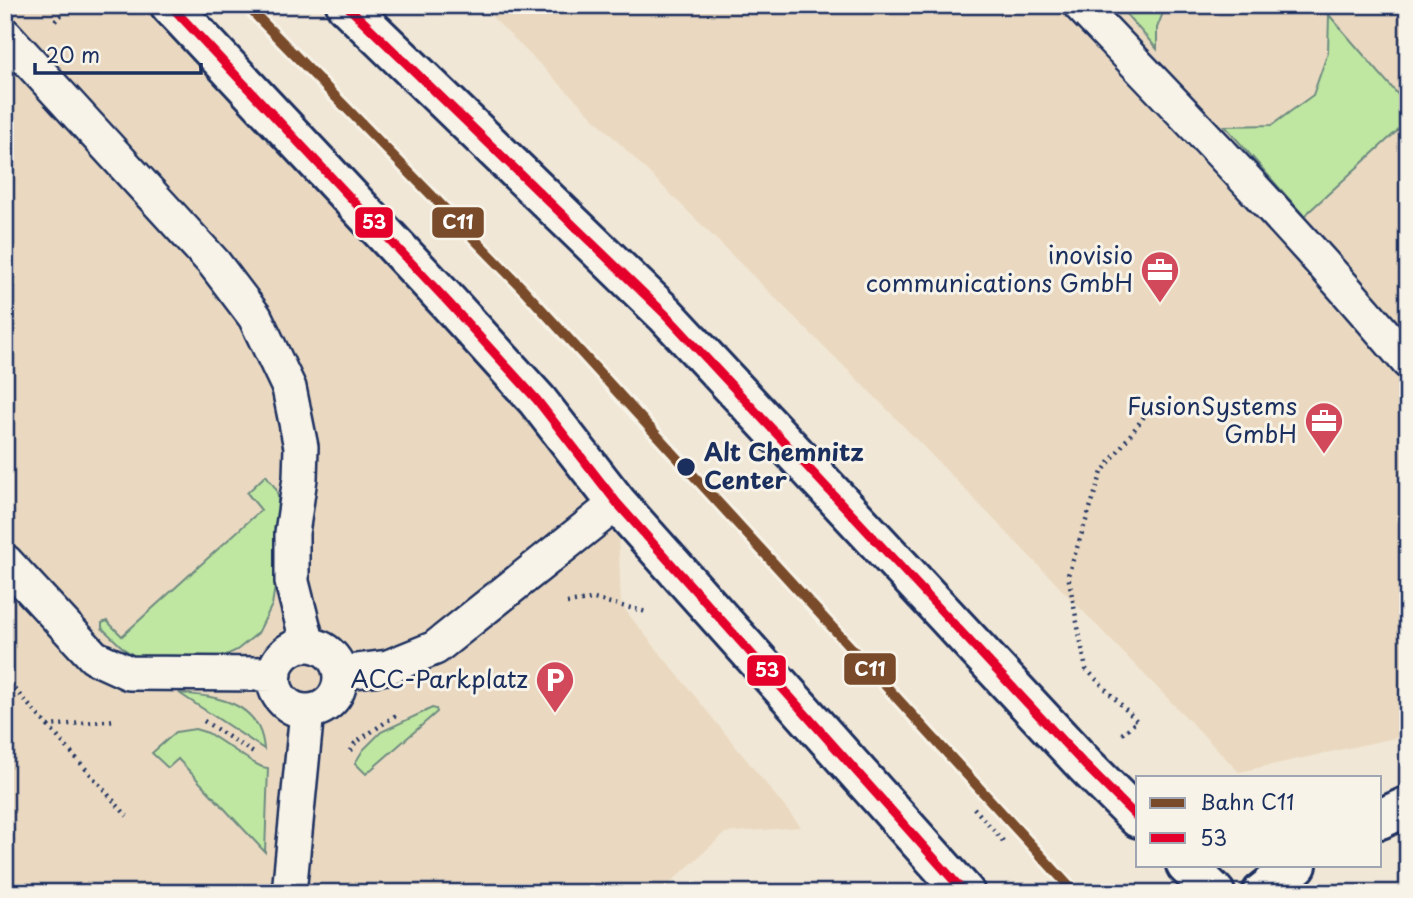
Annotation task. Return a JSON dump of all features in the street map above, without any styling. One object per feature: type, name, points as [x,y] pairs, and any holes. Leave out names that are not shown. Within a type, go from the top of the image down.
[{"type":"main road","points":[[170,5],[537,400],[617,503],[965,893]]},
{"type":"main road","points":[[345,5],[666,315],[1085,765],[1136,816]]},
{"type":"main road","points":[[1382,818],[1408,806]]},
{"type":"main road","points":[[1187,866],[1215,893]]},
{"type":"main road","points":[[1262,893],[1296,866]]},
{"type":"lane","points":[[1080,5],[1180,109],[1374,321],[1408,362]]},
{"type":"lane","points":[[5,35],[214,263],[255,317],[289,388],[301,447],[300,478],[292,533],[292,582],[309,645]]},
{"type":"lane","points":[[340,673],[388,667],[435,648],[617,503]]},
{"type":"lane","points":[[5,561],[94,657],[129,673],[275,674]]},
{"type":"lane","points":[[309,645],[330,654],[337,662],[340,673],[340,684],[329,704],[307,712],[287,705],[279,696],[275,685],[278,662],[297,646],[309,645]]},
{"type":"lane","points":[[289,893],[307,712]]},
{"type":"path","points":[[1085,765],[1137,721],[1086,669],[1068,575],[1102,471],[1146,414]]},
{"type":"path","points":[[48,726],[127,816]]},
{"type":"path","points":[[974,808],[1003,841]]},
{"type":"shaded area","points":[[5,5],[170,5],[617,503],[621,605],[801,827],[725,833],[659,893],[5,893]]},
{"type":"shaded area","points":[[480,5],[1408,5],[1408,735],[1239,772],[880,402]]},
{"type":"green space","points":[[1118,5],[1166,5],[1157,28],[1157,49]]},
{"type":"green space","points":[[1329,15],[1408,106],[1408,121],[1304,216],[1225,126],[1272,125],[1313,95],[1328,52]]},
{"type":"green space","points":[[266,475],[278,496],[277,574],[272,605],[258,633],[237,650],[218,659],[149,658],[135,656],[124,649],[102,628],[102,623],[107,621],[122,636],[261,510],[247,493]]},
{"type":"green space","points":[[179,693],[222,700],[245,711],[261,733],[264,749]]},
{"type":"green space","points":[[432,708],[437,712],[366,774],[355,763],[363,750],[381,732]]},
{"type":"green space","points":[[195,729],[208,733],[254,763],[268,768],[265,852],[178,759],[168,768],[152,753],[176,732]]},
{"type":"rail line","name":"C11","points":[[246,5],[524,290],[1075,893]]},
{"type":"transit line","name":"53","points":[[170,5],[537,400],[617,503],[965,893]]},
{"type":"transit line","name":"53","points":[[346,5],[666,315],[1085,765],[1136,816]]},
{"type":"place","name":"inovisio communications GmbH","points":[[1160,304]]},
{"type":"place","name":"FusionSystems GmbH","points":[[1324,455]]},
{"type":"place","name":"Alt Chemnitz Center","points":[[686,467]]},
{"type":"place","name":"ACC-Parkplatz","points":[[555,714]]}]
